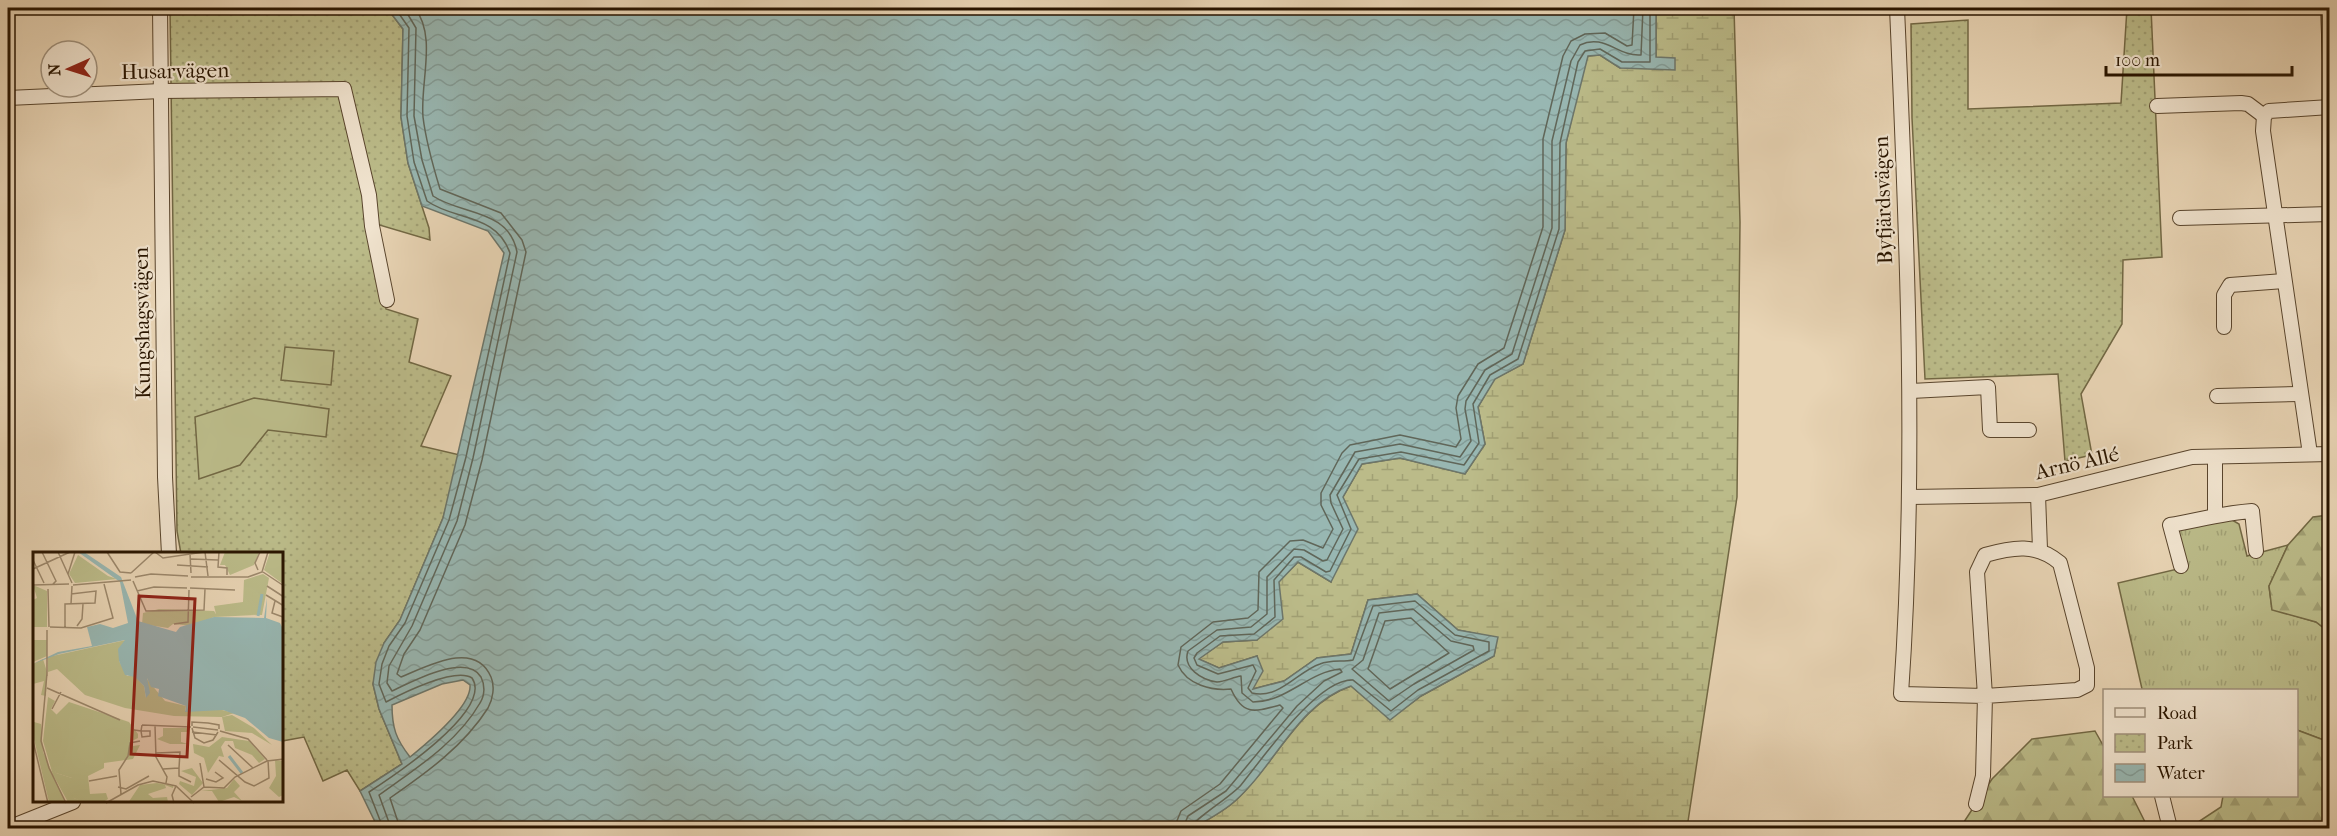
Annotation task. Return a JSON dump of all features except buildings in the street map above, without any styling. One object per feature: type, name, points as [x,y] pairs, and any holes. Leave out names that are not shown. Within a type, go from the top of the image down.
[{"type":"street","name":"Kungshagsvägen","points":[[159,8],[165,477],[169,552]]},
{"type":"street","name":"Byfjärdsvägen","points":[[1897,8],[1911,391],[1909,588],[1901,694],[1985,696]]},
{"type":"street","points":[[2328,8],[2330,61]]},
{"type":"street","name":"Husarvägen","points":[[8,98],[161,91],[344,89],[369,195],[372,226],[387,300]]},
{"type":"street","points":[[2157,105],[2241,103],[2248,104],[2264,116]]},
{"type":"street","points":[[2310,454],[2299,394],[2263,131],[2264,116],[2269,111],[2330,106]]},
{"type":"street","points":[[2180,218],[2330,214]]},
{"type":"street","points":[[2224,327],[2224,295],[2230,285],[2284,281]]},
{"type":"street","points":[[1911,391],[1988,387],[1990,430],[2029,430]]},
{"type":"street","points":[[2217,396],[2299,394]]},
{"type":"street","name":"Arnö Allé","points":[[1910,497],[2038,495],[2192,457],[2330,454]]},
{"type":"street","points":[[2215,457],[2215,514]]},
{"type":"street","points":[[2038,495],[2040,549]]},
{"type":"street","points":[[2181,566],[2170,525],[2205,519],[2215,514],[2252,511],[2256,551]]},
{"type":"street","points":[[1976,804],[1983,776],[1985,696],[1977,587],[1980,564],[1984,555],[1999,551],[2040,549],[2060,563],[2087,668],[2087,685],[2077,690],[1985,696]]},
{"type":"street","points":[[2162,797],[2170,828]]},
{"type":"street","points":[[8,828],[68,803]]},
{"type":"green space","points":[[170,8],[387,8],[403,29],[401,117],[408,163],[429,228],[430,240],[373,223],[386,309],[418,319],[409,362],[451,376],[421,446],[460,455],[443,518],[400,620],[384,643],[373,684],[379,709],[402,764],[360,791],[347,770],[323,781],[304,737],[284,741],[284,552],[181,552],[177,531]]},
{"type":"green space","points":[[1656,8],[1734,8],[1740,222],[1737,497],[1687,828],[1193,828],[1235,801],[1302,721],[1316,706],[1332,695],[1351,686],[1390,719],[1421,696],[1494,656],[1497,638],[1458,630],[1417,594],[1368,600],[1351,654],[1317,658],[1284,681],[1253,689],[1257,656],[1219,668],[1198,659],[1223,642],[1257,640],[1279,581],[1298,562],[1331,582],[1343,497],[1362,464],[1400,458],[1465,474],[1485,444],[1478,407],[1494,379],[1523,364],[1565,230],[1566,143],[1584,65],[1588,56],[1600,55],[1620,68],[1656,57]]},
{"type":"green space","points":[[2127,8],[2151,8],[2162,257],[2123,260],[2122,324],[2081,394],[2092,455],[2065,461],[2058,374],[1925,379],[1912,118],[1911,24],[1968,20],[1968,109],[2121,103]]},
{"type":"green space","points":[[285,347],[334,351],[331,385],[281,380]]},
{"type":"green space","points":[[254,398],[329,409],[326,437],[268,430],[240,465],[199,479],[195,417]]},
{"type":"green space","points":[[2330,515],[2329,632],[2316,622],[2272,610],[2269,586],[2288,545],[2313,517]]},
{"type":"green space","points":[[2227,517],[2239,524],[2247,556],[2288,545],[2269,586],[2272,609],[2316,622],[2329,632],[2329,742],[2298,730],[2298,689],[2142,689],[2118,583],[2182,568],[2175,537],[2183,526]]},
{"type":"green space","points":[[2298,730],[2329,742],[2329,828],[2189,828],[2221,807],[2223,797],[2298,797]]},
{"type":"green space","points":[[2095,731],[2103,745],[2103,797],[2132,797],[2148,828],[1960,828],[1992,779],[2032,739]]},
{"type":"water","points":[[387,8],[1656,8],[1656,57],[1675,58],[1675,70],[1620,68],[1600,55],[1588,56],[1566,143],[1565,230],[1523,364],[1495,379],[1478,407],[1485,444],[1465,474],[1400,458],[1362,464],[1343,497],[1358,529],[1331,582],[1298,562],[1279,582],[1283,619],[1257,640],[1223,642],[1199,659],[1219,668],[1257,656],[1263,671],[1253,689],[1284,681],[1317,658],[1351,654],[1368,600],[1417,594],[1458,630],[1498,637],[1494,656],[1421,696],[1390,720],[1351,686],[1332,694],[1302,721],[1263,771],[1235,801],[1193,828],[378,828],[360,791],[402,764],[379,709],[373,684],[376,662],[384,643],[400,620],[443,518],[504,253],[488,231],[422,206],[408,163],[401,117],[403,29]],"holes":[[[463,680],[470,685],[469,694],[456,714],[410,757],[396,733],[392,705],[442,684]]]}]
